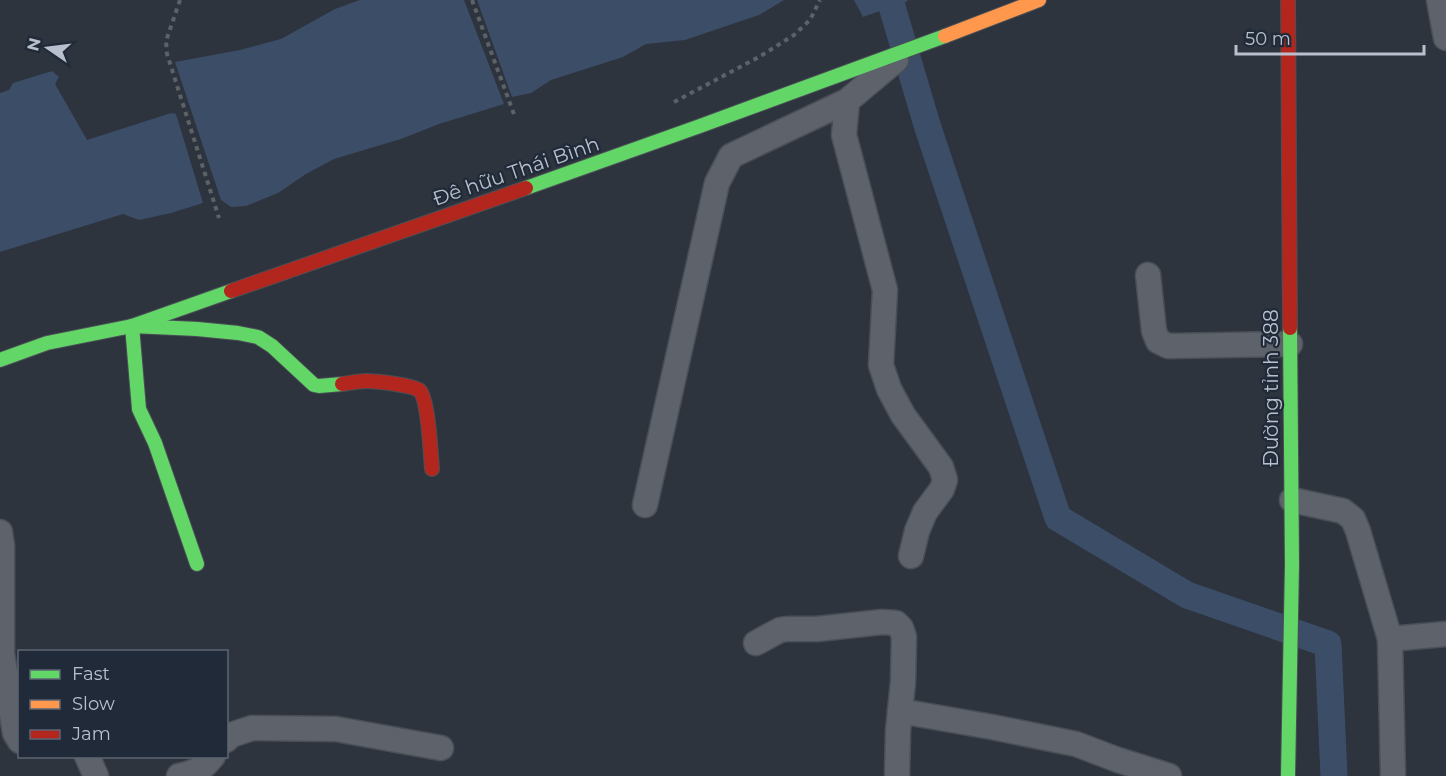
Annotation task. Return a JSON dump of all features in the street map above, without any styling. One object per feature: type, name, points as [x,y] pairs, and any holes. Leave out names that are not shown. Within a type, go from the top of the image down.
[{"type":"main road","name":"Đê hữu Thái Bình","points":[[0,360],[47,344],[132,326],[612,158],[1039,0]]},
{"type":"main road","name":"Đường tỉnh 388","points":[[1288,0],[1292,500],[1288,776]]},
{"type":"main road","points":[[197,564],[155,442],[139,409],[132,326],[197,328],[258,337],[272,346],[314,385],[367,381],[419,390],[423,397],[429,431],[432,469]]},
{"type":"street","points":[[1439,0],[1446,38]]},
{"type":"street","points":[[645,505],[717,183],[731,156],[847,101],[909,50]]},
{"type":"street","points":[[847,101],[844,135],[885,290],[881,365],[889,389],[903,415],[941,467],[945,480],[942,489],[925,512],[917,531],[911,556]]},
{"type":"street","points":[[1148,275],[1154,331],[1158,341],[1168,346],[1290,344]]},
{"type":"street","points":[[1292,500],[1344,511],[1353,519],[1358,531],[1390,639],[1393,776]]},
{"type":"street","points":[[0,532],[2,654],[15,733],[18,738]]},
{"type":"street","points":[[756,643],[780,630],[817,629],[882,622],[896,623],[901,628],[904,637],[897,776]]},
{"type":"street","points":[[1390,639],[1446,634]]},
{"type":"street","points":[[900,711],[1076,744],[1169,776]]},
{"type":"street","points":[[228,738],[239,731],[252,728],[336,729],[441,748]]},
{"type":"street","points":[[88,758],[96,776]]},
{"type":"street","points":[[179,776],[198,771],[211,758]]},
{"type":"path","points":[[180,0],[166,41],[167,54],[219,218]]},
{"type":"path","points":[[472,0],[515,117]]},
{"type":"path","points":[[672,103],[759,57],[794,35],[810,20],[820,0]]},
{"type":"water","points":[[360,0],[464,0],[504,104],[334,159],[278,193],[246,206],[231,207],[221,200],[175,62],[240,50],[281,39],[335,9]]},
{"type":"water","points":[[477,0],[784,0],[759,15],[685,40],[646,44],[623,57],[551,80],[531,93],[512,97]]},
{"type":"water","points":[[854,0],[907,0],[908,1],[863,17]]},
{"type":"water","points":[[52,71],[59,77],[55,84],[87,140],[171,113],[176,114],[203,203],[139,220],[123,214],[0,252],[0,93],[9,90],[13,83]]},
{"type":"waterway","points":[[890,0],[928,128],[1058,518],[1187,595],[1328,644],[1334,776]]},
{"type":"traffic: fast","points":[[526,188],[945,36]]},
{"type":"traffic: fast","points":[[0,360],[47,343],[132,326],[231,291]]},
{"type":"traffic: fast","points":[[197,564],[155,443],[139,409],[132,326],[197,329],[258,337],[272,346],[314,385],[342,384]]},
{"type":"traffic: fast","points":[[1288,776],[1292,564],[1290,328]]},
{"type":"traffic: slow","points":[[945,36],[1039,0]]},
{"type":"traffic: jam","points":[[1288,0],[1290,328]]},
{"type":"traffic: jam","points":[[231,291],[526,188]]},
{"type":"traffic: jam","points":[[342,384],[377,382],[403,385],[420,391],[427,416],[432,469]]}]
